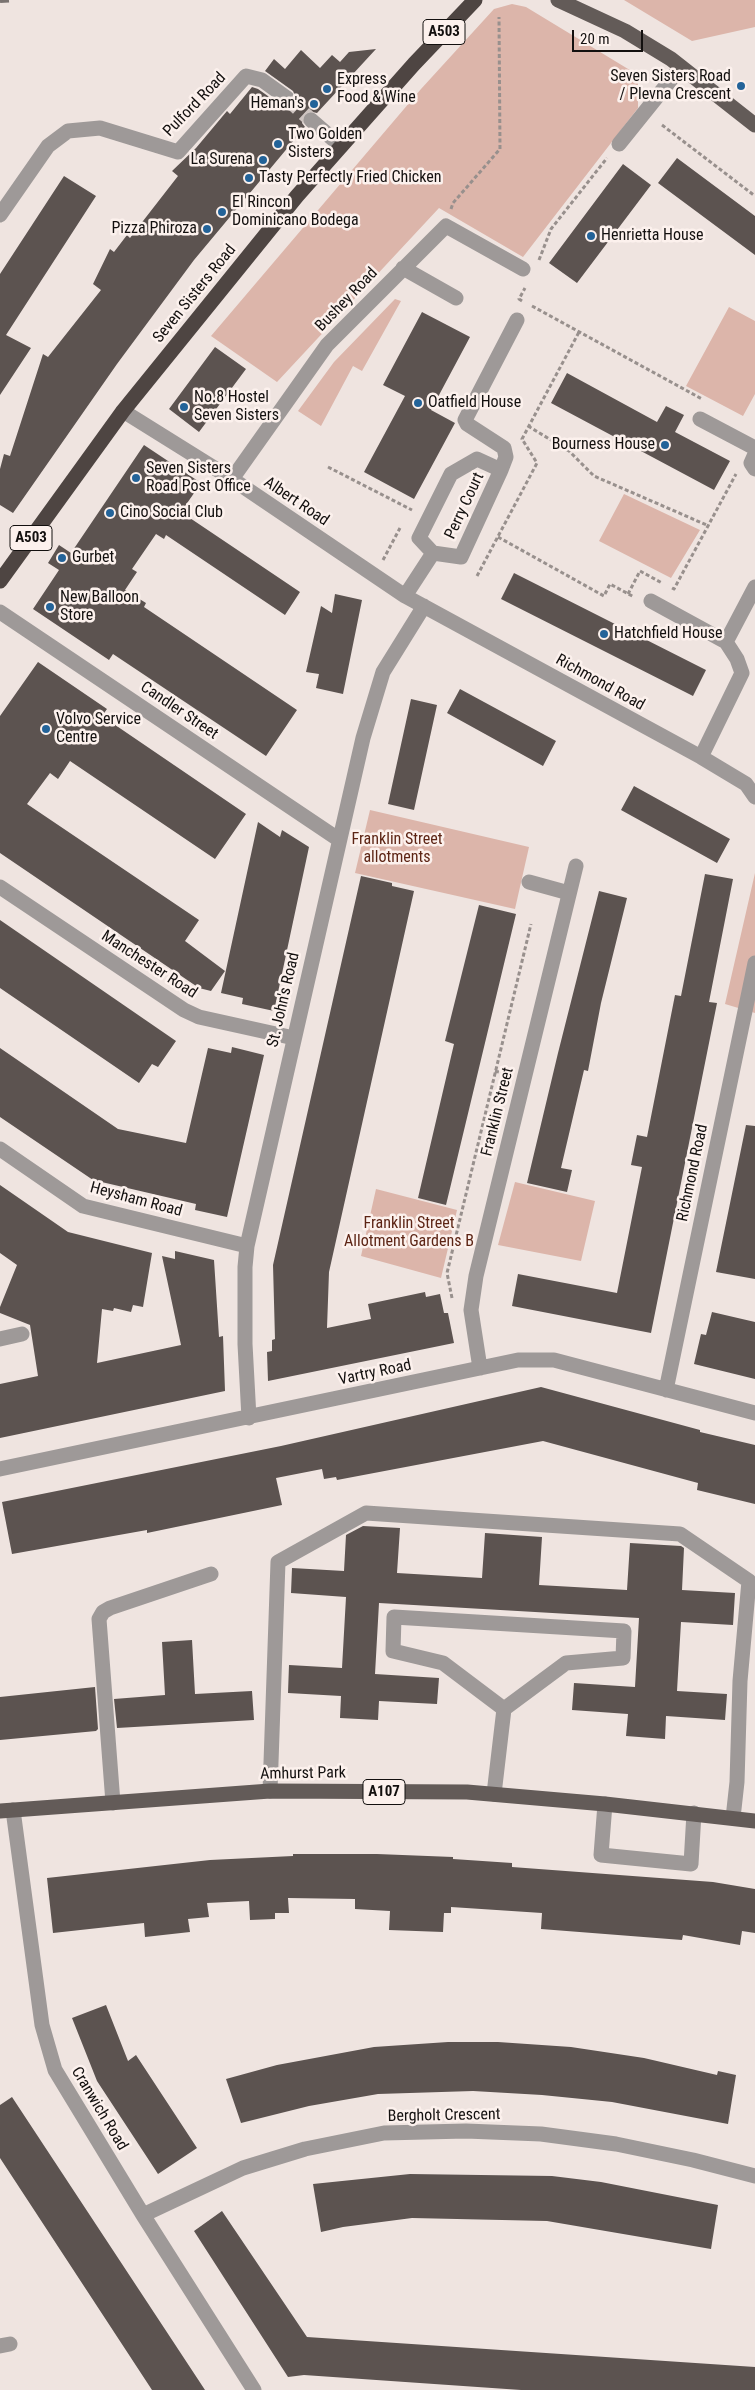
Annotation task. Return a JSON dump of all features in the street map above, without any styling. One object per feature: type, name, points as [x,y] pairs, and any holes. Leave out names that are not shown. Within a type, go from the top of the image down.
[{"type":"highway","name":"Seven Sisters Road","points":[[2,573],[123,411],[297,196],[474,0]]},
{"type":"main road","points":[[558,0],[625,31],[680,67],[755,125]]},
{"type":"main road","name":"Amhurst Park","points":[[6,1811],[270,1791],[494,1794],[755,1820]]},
{"type":"street","points":[[619,144],[680,67]]},
{"type":"street","name":"Pulford Road","points":[[0,215],[48,146],[68,131],[100,128],[178,152],[246,76],[262,80],[287,98]]},
{"type":"street","points":[[311,120],[341,146]]},
{"type":"street","points":[[446,226],[529,272]]},
{"type":"street","name":"Bushey Road","points":[[232,479],[328,345],[446,226]]},
{"type":"street","points":[[403,268],[456,298]]},
{"type":"street","points":[[501,470],[506,457],[504,448],[465,420],[517,320]]},
{"type":"street","name":"Albert Road","points":[[123,411],[232,479],[404,596],[424,606]]},
{"type":"street","points":[[698,413],[755,448]]},
{"type":"street","points":[[755,454],[751,463],[755,469]]},
{"type":"street","name":"Perry Court","points":[[477,459],[501,470],[461,557],[432,553],[419,538],[429,519],[452,474],[477,459]]},
{"type":"street","name":"Perry Court","points":[[404,596],[432,553]]},
{"type":"street","points":[[726,642],[755,587]]},
{"type":"street","points":[[651,601],[726,642],[737,659],[742,674],[701,757]]},
{"type":"street","name":"Richmond Road","points":[[424,606],[701,757],[746,784],[755,796]]},
{"type":"street","name":"St. John's Road","points":[[249,1418],[245,1335],[245,1266],[247,1246],[338,838],[363,738],[383,672],[424,606]]},
{"type":"street","name":"Candler Street","points":[[0,612],[338,838]]},
{"type":"street","name":"Franklin Street","points":[[480,1368],[471,1310],[476,1276],[576,866]]},
{"type":"street","points":[[529,882],[569,893]]},
{"type":"street","name":"Manchester Road","points":[[0,886],[184,1010],[199,1016],[294,1038]]},
{"type":"street","name":"Richmond Road","points":[[666,1390],[755,963]]},
{"type":"street","name":"Heysham Road","points":[[0,1149],[83,1206],[247,1246]]},
{"type":"street","points":[[0,1339],[22,1334]]},
{"type":"street","name":"Vartry Road","points":[[0,1469],[518,1360],[554,1360],[755,1413]]},
{"type":"street","points":[[270,1791],[278,1562],[366,1513],[680,1534],[749,1581],[740,1681],[738,1782],[733,1818]]},
{"type":"street","points":[[113,1803],[99,1619],[103,1612],[110,1608],[211,1574]]},
{"type":"street","points":[[494,1794],[504,1709],[566,1663],[623,1658],[624,1631],[394,1617],[393,1651],[443,1664],[504,1709]]},
{"type":"street","points":[[605,1804],[601,1855],[691,1864],[694,1813]]},
{"type":"street","name":"Cranwich Road","points":[[6,1811],[42,2024],[55,2070],[143,2215],[254,2390]]},
{"type":"street","name":"Bergholt Crescent","points":[[143,2215],[243,2168],[305,2149],[384,2134],[466,2130],[541,2134],[616,2144],[693,2160],[755,2176]]},
{"type":"path","points":[[446,226],[453,203],[500,149],[499,17]]},
{"type":"path","points":[[662,125],[755,196]]},
{"type":"path","points":[[619,144],[551,229],[529,272],[519,299],[708,402]]},
{"type":"path","points":[[477,576],[537,463],[522,439],[578,332]]},
{"type":"path","points":[[698,413],[700,398]]},
{"type":"path","points":[[528,426],[569,451],[594,476],[709,526]]},
{"type":"path","points":[[328,467],[429,519]]},
{"type":"path","points":[[628,594],[640,571],[674,589],[738,471]]},
{"type":"path","points":[[406,518],[410,510]]},
{"type":"path","points":[[375,576],[401,526]]},
{"type":"path","points":[[498,537],[604,596],[610,584],[636,598],[651,601]]},
{"type":"path","points":[[452,1302],[447,1273],[531,924]]},
{"type":"green space","points":[[624,0],[755,0],[755,27],[692,41]]},
{"type":"green space","points":[[512,4],[526,7],[638,75],[638,108],[523,257],[439,208],[277,382],[211,336],[421,89],[494,9]]},
{"type":"green space","points":[[395,299],[401,301],[362,371],[353,366],[321,426],[298,411],[334,362]]},
{"type":"green space","points":[[729,307],[755,321],[755,394],[743,416],[686,386]]},
{"type":"green space","points":[[624,494],[700,530],[671,578],[599,541]]},
{"type":"green space","name":"Franklin Street allotments","points":[[370,810],[529,847],[515,909],[355,873]]},
{"type":"green space","points":[[755,873],[755,1013],[725,1004]]},
{"type":"green space","points":[[515,1182],[595,1201],[581,1261],[498,1245]]},
{"type":"green space","name":"Franklin Street Allotment Gardens B","points":[[376,1189],[457,1210],[441,1278],[361,1256]]},
{"type":"building","points":[[376,49],[317,113],[308,111],[304,114],[302,123],[305,127],[194,260],[117,364],[13,513],[0,505],[0,469],[4,454],[10,456],[43,354],[48,357],[101,290],[93,284],[110,249],[114,252],[127,235],[130,238],[178,176],[172,171],[196,148],[227,111],[230,114],[252,87],[258,89],[282,106],[287,107],[294,104],[296,98],[293,91],[265,71],[274,59],[285,69],[301,50],[320,68],[332,55],[340,62],[349,52]]},
{"type":"building","points":[[677,158],[755,216],[755,255],[658,183]]},
{"type":"building","points":[[623,164],[651,185],[577,283],[549,263]]},
{"type":"building","points":[[64,176],[96,196],[6,335],[31,348],[0,395],[0,274]]},
{"type":"building","name":"Oatfield House","points":[[422,312],[470,337],[431,410],[455,423],[414,499],[364,472],[405,396],[383,385]]},
{"type":"building","points":[[215,347],[246,369],[199,432],[169,409]]},
{"type":"building","name":"Bourness House","points":[[567,373],[657,422],[666,406],[684,415],[675,432],[730,461],[714,490],[551,403]]},
{"type":"building","points":[[144,445],[201,483],[181,512],[300,592],[285,615],[166,535],[164,539],[156,534],[132,569],[137,572],[125,590],[146,603],[144,607],[297,710],[266,756],[113,654],[109,660],[33,609],[59,570],[48,563],[59,545],[71,553]]},
{"type":"building","name":"Hatchfield House","points":[[514,573],[706,670],[693,696],[501,599]]},
{"type":"building","points":[[335,594],[362,600],[343,694],[316,688],[319,674],[306,672],[321,606],[332,613]]},
{"type":"building","points":[[38,662],[107,709],[102,716],[246,814],[215,859],[70,761],[58,779],[50,773],[27,804],[199,920],[185,941],[225,971],[211,991],[199,988],[0,853],[0,716]]},
{"type":"building","points":[[460,689],[556,741],[543,766],[447,713]]},
{"type":"building","points":[[411,699],[437,705],[414,810],[388,804]]},
{"type":"building","points":[[634,786],[730,839],[717,863],[621,810]]},
{"type":"building","points":[[258,822],[280,837],[282,830],[309,847],[274,1011],[242,1004],[243,998],[221,993]]},
{"type":"building","points":[[705,874],[733,879],[709,1002],[717,1003],[651,1333],[512,1306],[518,1274],[617,1293],[642,1167],[631,1165],[637,1135],[647,1137],[675,995],[681,996]]},
{"type":"building","points":[[361,876],[392,883],[392,886],[414,891],[329,1272],[327,1328],[371,1319],[368,1304],[425,1292],[426,1297],[440,1294],[444,1313],[448,1313],[454,1343],[268,1381],[267,1352],[272,1351],[272,1340],[275,1339],[273,1265]]},
{"type":"building","points":[[599,891],[627,898],[601,1003],[588,1071],[584,1070],[561,1168],[572,1170],[567,1192],[527,1183]]},
{"type":"building","points":[[479,905],[516,914],[446,1205],[418,1198],[454,1044],[445,1041]]},
{"type":"building","points":[[0,920],[176,1041],[158,1067],[152,1064],[139,1083],[0,988]]},
{"type":"building","points":[[232,1047],[264,1055],[227,1217],[195,1210],[196,1204],[93,1180],[0,1117],[0,1048],[118,1129],[186,1143],[208,1048],[231,1053]]},
{"type":"building","points":[[746,1125],[755,1126],[755,1279],[716,1272]]},
{"type":"building","points":[[0,1185],[68,1232],[152,1253],[143,1307],[133,1305],[131,1312],[114,1308],[113,1311],[102,1309],[97,1363],[181,1345],[162,1256],[175,1259],[175,1251],[214,1260],[219,1337],[223,1336],[225,1391],[0,1438],[0,1384],[38,1376],[30,1325],[0,1313],[0,1307],[17,1265],[0,1253]]},
{"type":"building","points":[[712,1312],[755,1322],[755,1379],[694,1364],[701,1334],[706,1335]]},
{"type":"building","points":[[541,1387],[700,1430],[700,1432],[755,1445],[755,1504],[697,1490],[698,1483],[543,1441],[337,1480],[336,1477],[324,1479],[322,1469],[276,1478],[282,1505],[147,1533],[147,1530],[12,1554],[2,1502],[281,1446]]},
{"type":"building","points":[[363,1526],[400,1528],[397,1573],[482,1578],[485,1533],[542,1537],[539,1585],[627,1590],[630,1543],[681,1546],[684,1548],[682,1590],[735,1593],[733,1625],[681,1622],[677,1691],[727,1694],[725,1720],[666,1716],[665,1739],[626,1736],[628,1714],[572,1710],[574,1683],[635,1687],[639,1618],[379,1603],[375,1674],[439,1678],[437,1704],[379,1701],[378,1720],[340,1718],[341,1696],[288,1693],[289,1665],[342,1668],[346,1597],[291,1593],[292,1568],[344,1571],[346,1535]]},
{"type":"building","points":[[192,1640],[195,1694],[252,1691],[254,1720],[117,1728],[114,1699],[165,1695],[162,1642]]},
{"type":"building","points":[[95,1687],[98,1729],[96,1731],[0,1740],[0,1697]]},
{"type":"building","points":[[293,1854],[377,1854],[453,1857],[453,1859],[512,1863],[512,1867],[713,1882],[755,1889],[755,1933],[742,1931],[740,1945],[683,1935],[682,1940],[541,1929],[542,1913],[451,1907],[451,1913],[444,1913],[443,1932],[389,1930],[390,1911],[355,1909],[355,1899],[288,1898],[289,1913],[275,1913],[275,1919],[250,1920],[249,1901],[207,1903],[209,1917],[188,1919],[190,1932],[145,1937],[144,1923],[53,1933],[47,1878],[210,1860],[293,1856]]},
{"type":"building","points":[[106,2005],[128,2061],[136,2055],[197,2148],[158,2174],[97,2081],[72,2018]]},
{"type":"building","points":[[448,2042],[498,2042],[571,2047],[644,2058],[717,2075],[718,2071],[736,2075],[728,2124],[612,2102],[473,2091],[378,2094],[309,2106],[241,2123],[226,2079],[277,2065],[374,2047]]},
{"type":"building","points":[[12,2097],[205,2390],[152,2390],[0,2158],[0,2105]]},
{"type":"building","points":[[410,2174],[552,2176],[601,2182],[718,2205],[711,2249],[547,2221],[412,2218],[343,2227],[321,2232],[313,2184]]},
{"type":"building","points":[[222,2211],[307,2337],[755,2367],[755,2390],[521,2390],[304,2375],[288,2377],[194,2231]]},
{"type":"tunnel","points":[[287,98],[311,120]]},
{"type":"railway","points":[[0,1],[15,0]]},
{"type":"place","name":"Seven Sisters Road / Plevna Crescent","points":[[741,86]]},
{"type":"place","name":"Express Food & Wine","points":[[327,89]]},
{"type":"place","name":"Heman's","points":[[314,104]]},
{"type":"place","name":"Two Golden Sisters","points":[[278,144]]},
{"type":"place","name":"La Surena","points":[[263,160]]},
{"type":"place","name":"Tasty Perfectly Fried Chicken","points":[[249,178]]},
{"type":"place","name":"El Rincon Dominicano Bodega","points":[[222,212]]},
{"type":"place","name":"Pizza Phiroza","points":[[207,229]]},
{"type":"place","name":"Henrietta House","points":[[591,236]]},
{"type":"place","name":"Oatfield House","points":[[418,403]]},
{"type":"place","name":"No.8 Hostel Seven Sisters","points":[[184,407]]},
{"type":"place","name":"Bourness House","points":[[665,445]]},
{"type":"place","name":"Seven Sisters Road Post Office","points":[[136,478]]},
{"type":"place","name":"Cino Social Club","points":[[110,513]]},
{"type":"place","name":"Gurbet","points":[[62,558]]},
{"type":"place","name":"New Balloon Store","points":[[50,607]]},
{"type":"place","name":"Hatchfield House","points":[[604,634]]},
{"type":"place","name":"Volvo Service Centre","points":[[46,729]]}]
